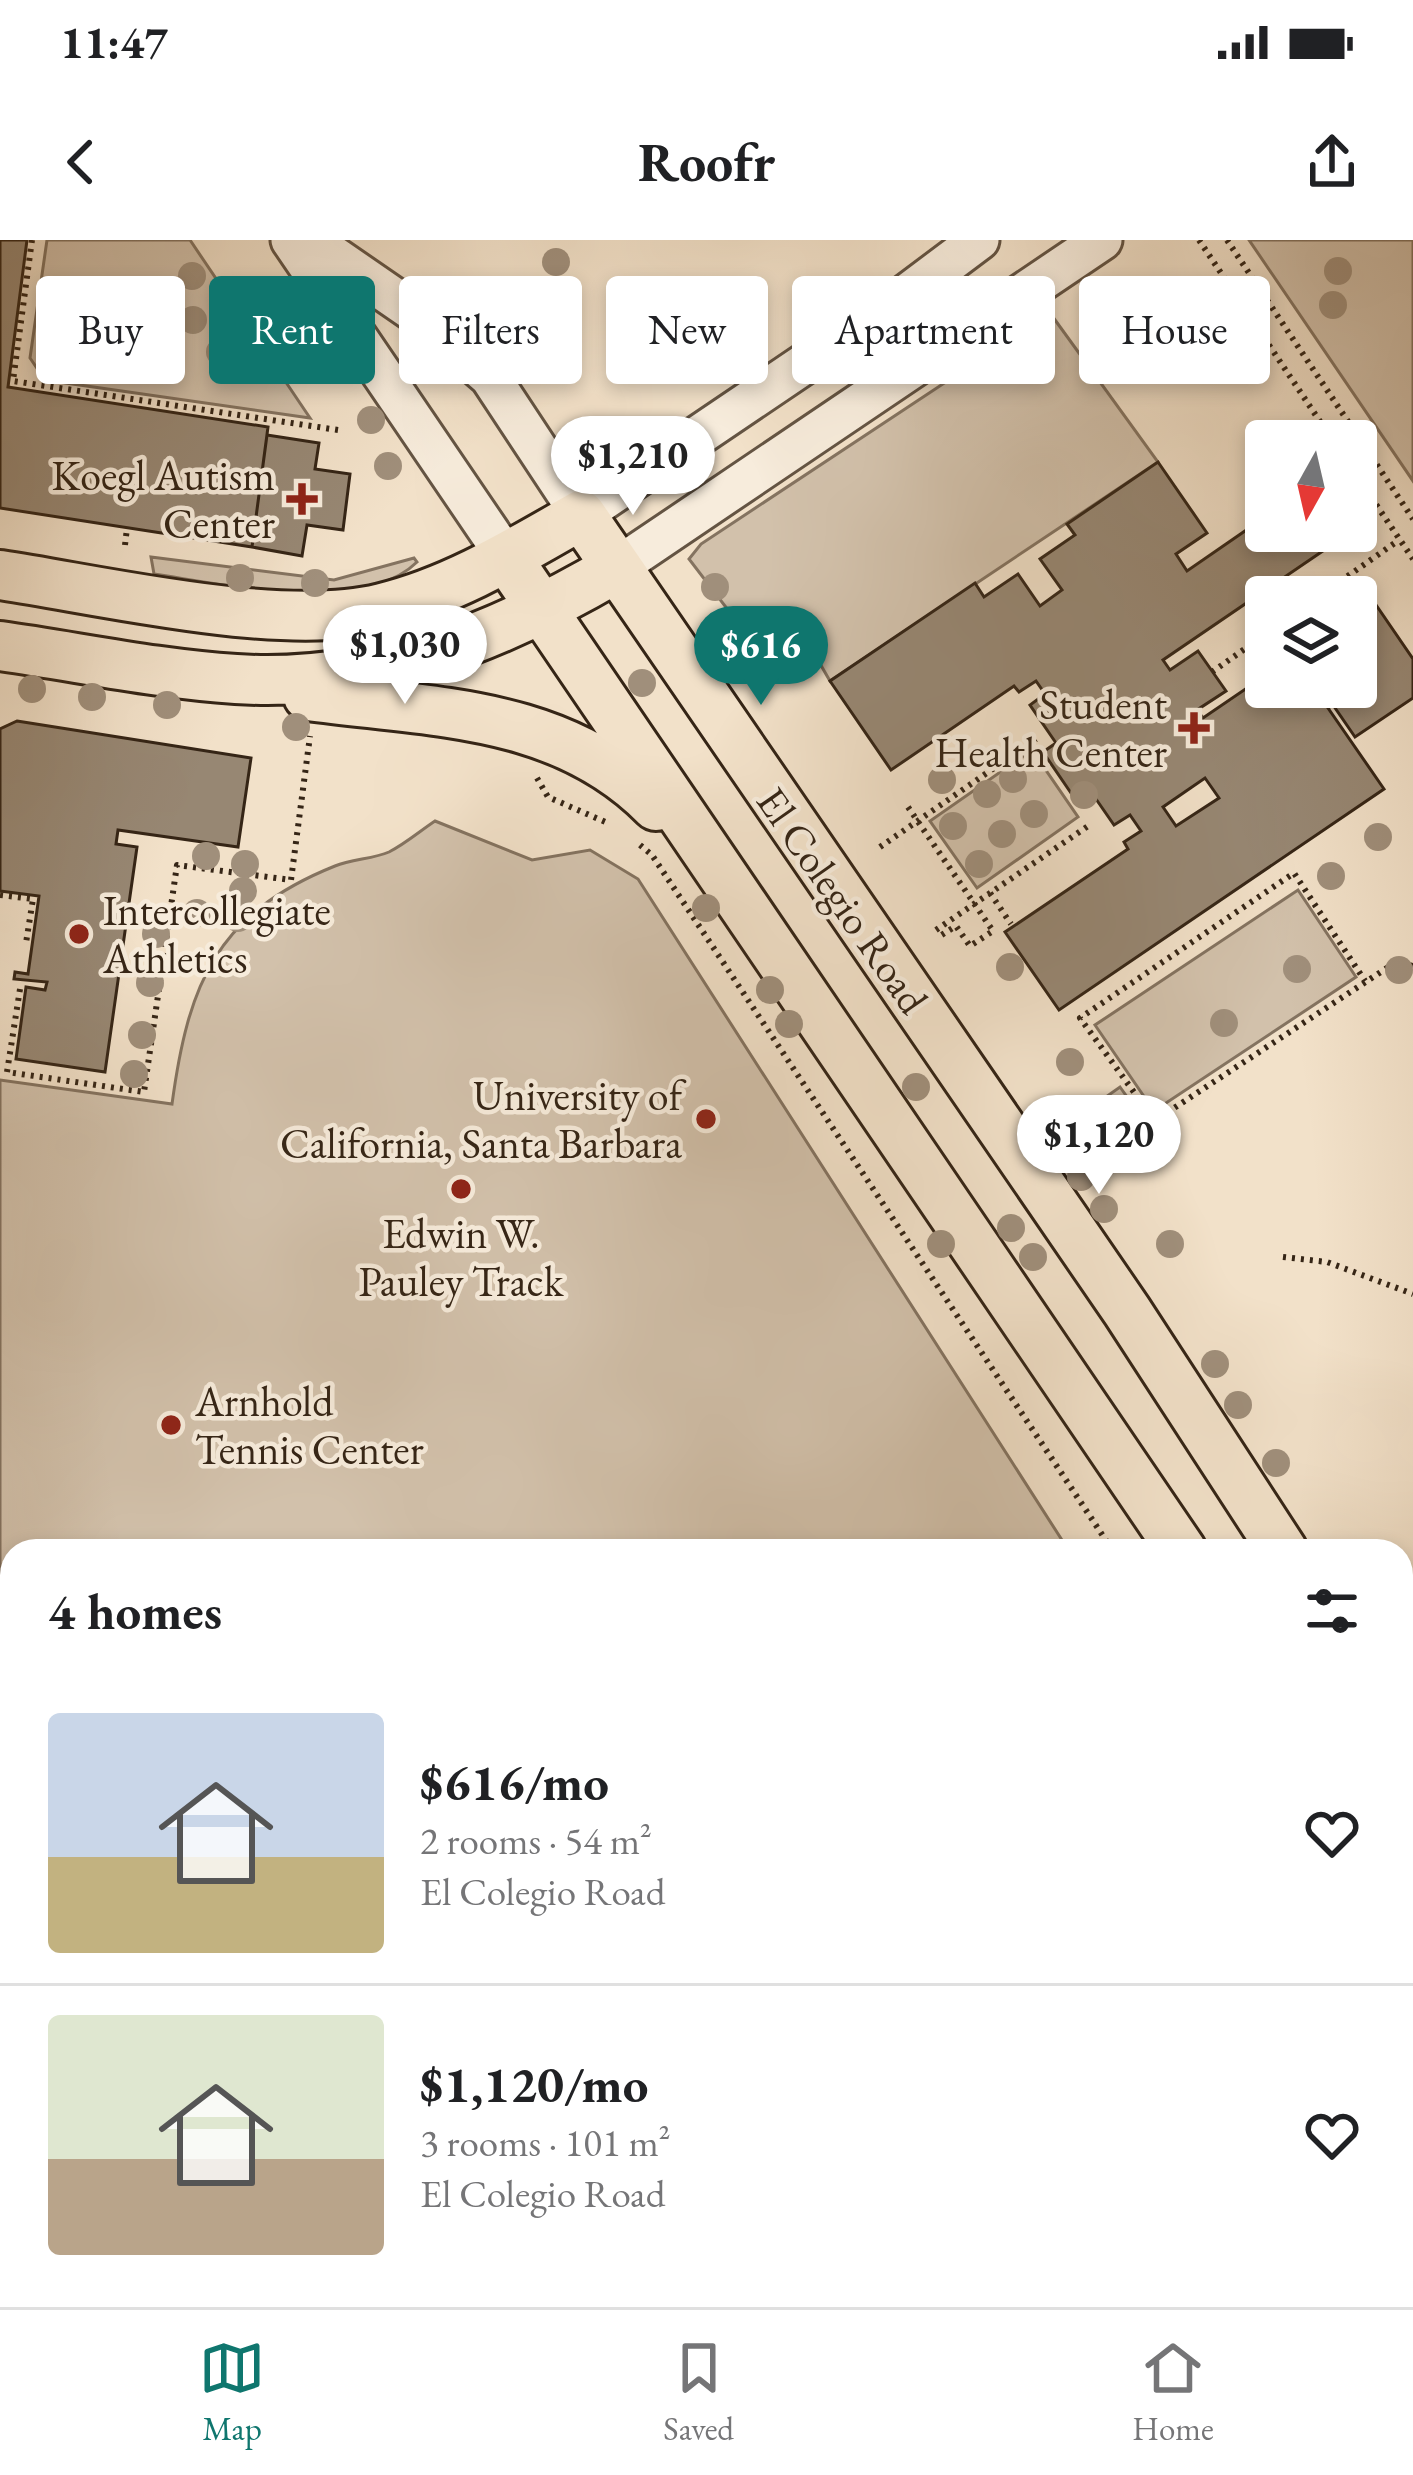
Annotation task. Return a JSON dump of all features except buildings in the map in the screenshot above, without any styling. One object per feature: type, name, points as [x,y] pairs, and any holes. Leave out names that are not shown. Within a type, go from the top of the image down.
[{"type":"main road","points":[[0,575],[270,614],[325,616],[397,603],[507,558],[581,515]]},
{"type":"main road","name":"El Colegio Road","points":[[581,515],[1127,1310],[1275,1539]]},
{"type":"main road","name":"El Colegio Road","points":[[507,558],[1174,1539]]},
{"type":"main road","points":[[0,646],[238,679],[348,674],[404,665],[544,610],[616,568]]},
{"type":"main road","points":[[238,679],[269,691],[500,722],[569,741],[624,774],[716,863]]},
{"type":"street","name":"El Colegio Road","points":[[291,240],[507,558]]},
{"type":"street","name":"El Colegio Road","points":[[310,240],[416,313],[490,377],[581,515]]},
{"type":"street","points":[[581,515],[899,301],[979,240]]},
{"type":"street","points":[[616,568],[1102,240]]},
{"type":"path","points":[[32,240],[13,381],[338,430]]},
{"type":"path","points":[[1199,240],[1320,420]]},
{"type":"path","points":[[1227,240],[1413,519]]},
{"type":"path","points":[[1377,506],[1413,559]]},
{"type":"path","points":[[125,545],[127,528]]},
{"type":"path","points":[[1348,576],[1400,540]]},
{"type":"path","points":[[1212,672],[1245,649]]},
{"type":"path","points":[[20,989],[5,1058],[8,1072],[145,1092],[177,865],[291,880],[310,734]]},
{"type":"path","points":[[880,847],[1036,739]]},
{"type":"path","points":[[528,764],[548,796],[616,827]]},
{"type":"path","points":[[908,806],[974,904],[993,931],[970,946],[956,926],[938,933],[974,904],[1091,824]]},
{"type":"path","points":[[634,841],[665,874],[1105,1539]]},
{"type":"path","points":[[1155,1121],[1080,1018],[1294,873],[1365,981]]},
{"type":"path","points":[[990,893],[1011,924]]},
{"type":"path","points":[[0,895],[33,899],[26,943]]},
{"type":"path","points":[[1092,1162],[1396,962],[1413,966]]},
{"type":"path","points":[[1283,1257],[1327,1262],[1413,1294]]},
{"type":"shaded area","points":[[47,240],[190,240],[214,276],[209,276],[209,384],[287,384],[310,418],[73,384],[185,384],[185,276],[42,276]]},
{"type":"shaded area","points":[[1249,240],[1413,240],[1413,481],[1377,428],[1377,420],[1371,420]]},
{"type":"shaded area","points":[[36,316],[36,367],[30,358]]},
{"type":"shaded area","points":[[1055,320],[1079,353],[1079,384],[1101,384],[1158,462],[830,681],[792,615],[754,644],[689,559],[701,544],[943,384],[1055,384]]},
{"type":"shaded area","points":[[151,557],[334,580],[414,558],[417,562],[393,578],[363,588],[291,592],[154,574]]},
{"type":"shaded area","points":[[1032,750],[1078,817],[977,888],[930,821]]},
{"type":"shaded area","name":"Edwin W. Pauley Track","points":[[435,821],[532,860],[590,850],[638,879],[1061,1539],[0,1539],[0,1080],[172,1104],[187,1024],[199,989],[235,931],[294,885],[342,864],[389,852]]},
{"type":"shaded area","points":[[1298,890],[1356,977],[1154,1111],[1095,1025]]},
{"type":"shaded area","points":[[1120,1087],[1142,1118],[1116,1136],[1110,1128],[1104,1133],[1110,1142],[1097,1142],[1076,1118]]},
{"type":"place","name":"Koegl Autism Center","points":[[302,499]]},
{"type":"place","name":"Student Health Center","points":[[1194,728]]},
{"type":"place","name":"Intercollegiate Athletics","points":[[79,934]]},
{"type":"place","name":"University of California, Santa Barbara","points":[[706,1119]]},
{"type":"place","name":"Edwin W. Pauley Track","points":[[461,1189]]},
{"type":"place","name":"Arnhold Tennis Center","points":[[171,1425]]}]
